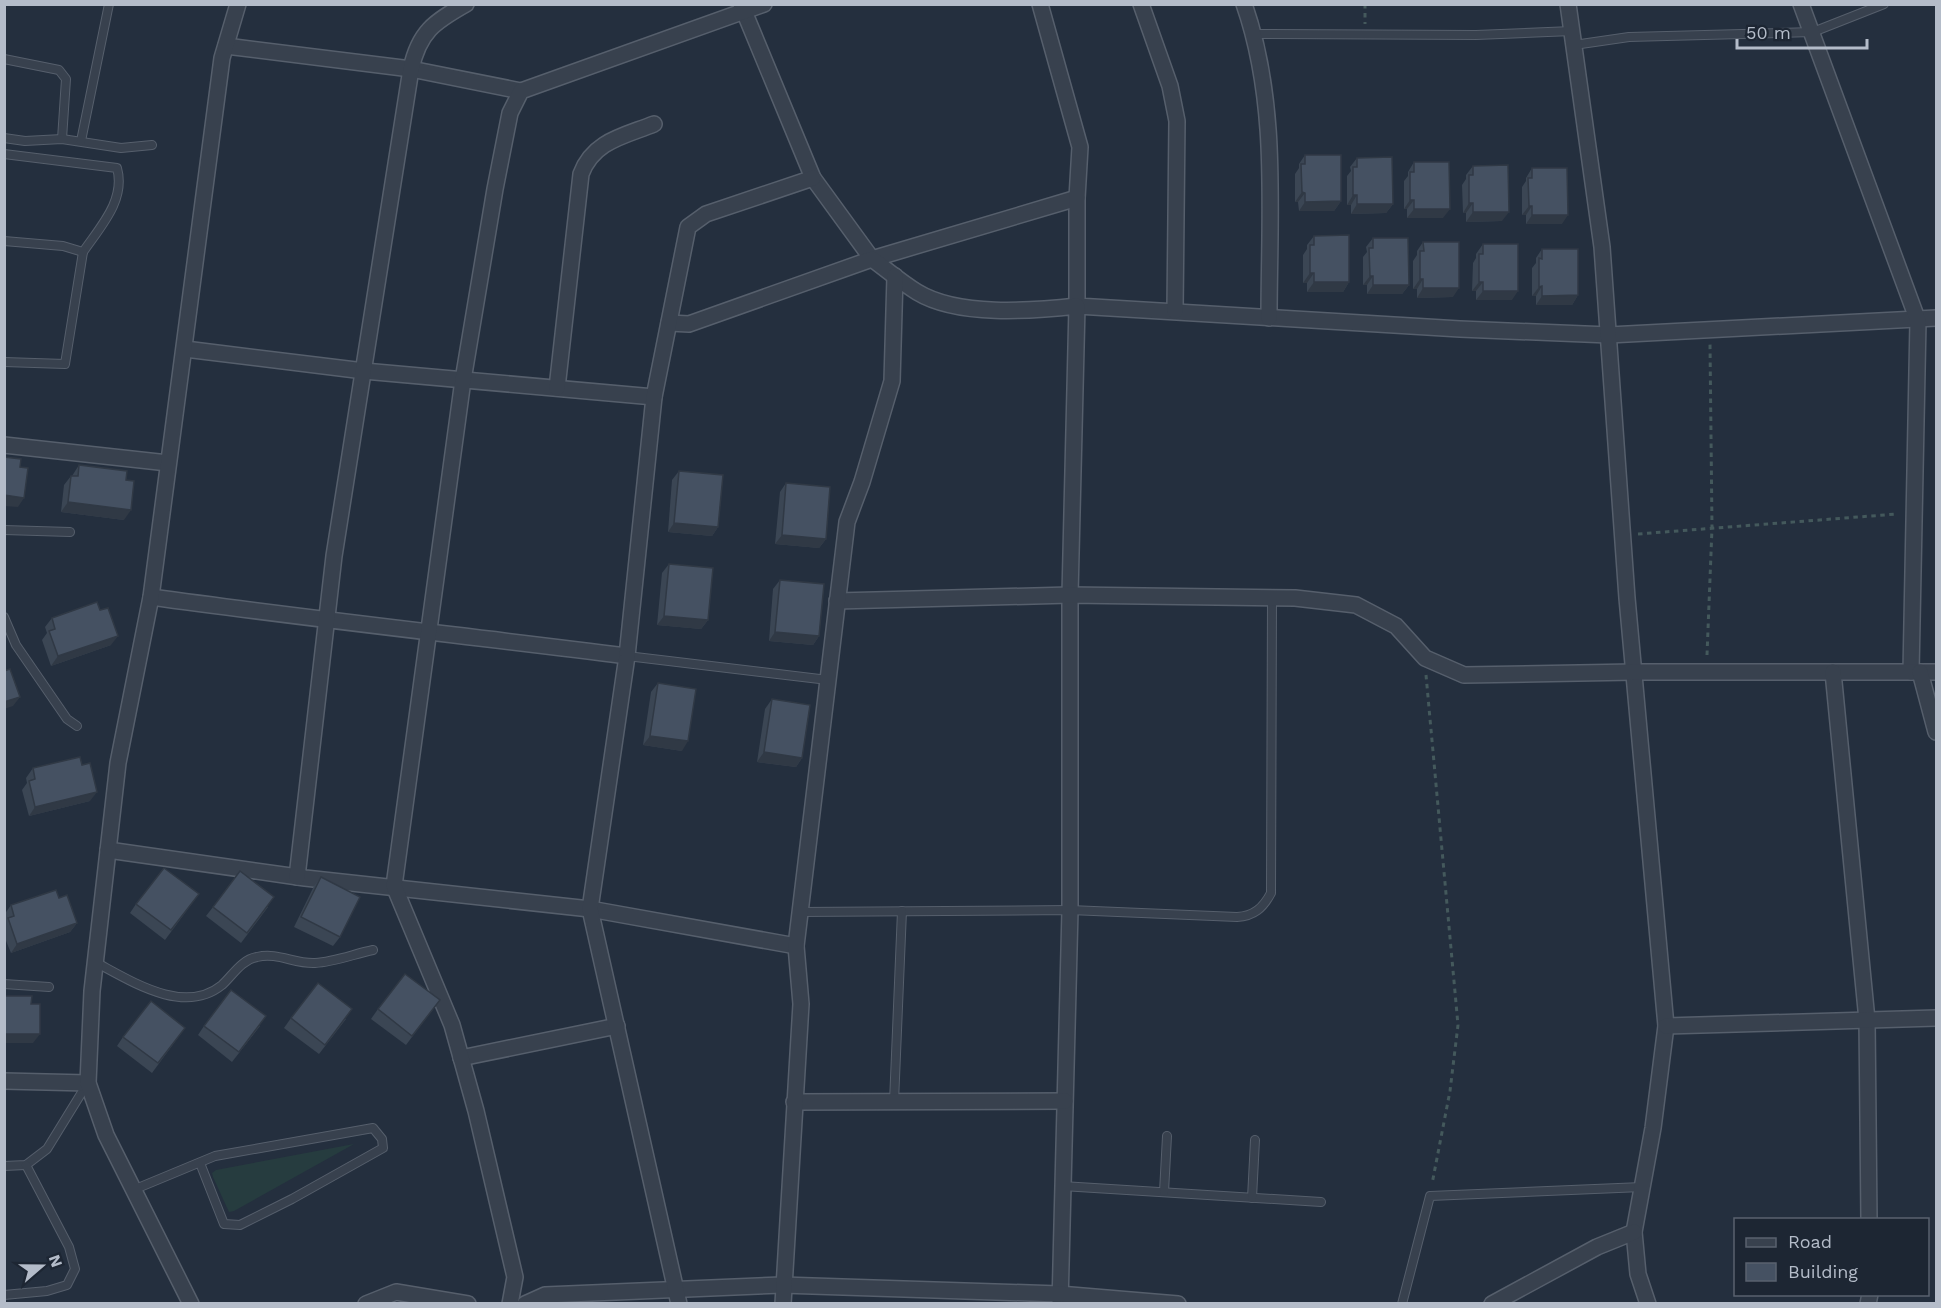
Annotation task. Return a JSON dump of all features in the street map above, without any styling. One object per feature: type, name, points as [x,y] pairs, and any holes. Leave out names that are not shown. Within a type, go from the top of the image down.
[{"type":"street","points":[[191,1304],[106,1135],[88,1083],[95,962],[118,763],[152,597],[168,463],[226,46],[238,4]]},
{"type":"street","points":[[297,877],[327,622],[411,69],[421,38],[434,22],[466,4]]},
{"type":"street","points":[[226,46],[411,69],[521,91],[742,8],[764,4]]},
{"type":"street","points":[[1040,4],[1080,147],[1077,198],[1071,595],[1070,910],[1060,1299]]},
{"type":"street","points":[[1141,4],[1170,86],[1176,121],[1175,311]]},
{"type":"street","points":[[1244,4],[1254,34],[1268,126],[1269,318]]},
{"type":"street","points":[[1568,4],[1602,247],[1634,672],[1666,1026],[1634,1232],[1638,1274],[1648,1304]]},
{"type":"street","points":[[1801,4],[1918,321],[1914,512],[1915,672],[1936,732]]},
{"type":"street","points":[[742,8],[813,178],[872,259],[919,294],[965,308],[1029,311],[1077,306],[1609,335],[1918,321],[1936,318]]},
{"type":"street","points":[[510,1304],[515,1277],[476,1112],[452,1025],[394,886],[431,631],[463,380],[499,167],[510,113],[521,91]]},
{"type":"street","points":[[557,388],[581,174],[585,164],[602,144],[654,124]]},
{"type":"street","points":[[678,1297],[590,909],[627,656],[654,397],[688,227],[706,214],[813,178]]},
{"type":"street","points":[[669,324],[690,324],[872,259],[1077,198]]},
{"type":"street","points":[[783,1304],[782,1285],[801,1004],[796,946],[847,522],[862,482],[891,381],[895,276]]},
{"type":"street","points":[[185,349],[364,371],[654,397]]},
{"type":"street","points":[[4,445],[168,463]]},
{"type":"street","points":[[837,601],[1071,595],[1272,597],[1356,605],[1396,626],[1425,658],[1464,675],[1707,671],[1936,672]]},
{"type":"street","points":[[152,597],[327,622],[431,631],[627,656]]},
{"type":"street","points":[[1833,672],[1867,1020],[1869,1218]]},
{"type":"street","points":[[108,850],[297,877],[590,909],[796,946]]},
{"type":"street","points":[[1666,1026],[1936,1018]]},
{"type":"street","points":[[461,1058],[617,1026]]},
{"type":"street","points":[[4,1081],[88,1083]]},
{"type":"street","points":[[794,1102],[1065,1101]]},
{"type":"street","points":[[1492,1304],[1597,1247],[1634,1232]]},
{"type":"street","points":[[525,1304],[545,1295],[678,1297],[782,1285],[1178,1304]]},
{"type":"street","points":[[366,1304],[396,1292],[468,1304]]},
{"type":"lane","points":[[81,141],[109,4]]},
{"type":"lane","points":[[1254,34],[1365,33],[1573,38],[1813,32],[1884,4]]},
{"type":"lane","points":[[4,59],[59,70],[66,79],[62,139]]},
{"type":"lane","points":[[4,138],[25,141],[62,139],[121,148],[152,145]]},
{"type":"lane","points":[[4,154],[117,168],[121,183],[116,201],[83,252],[65,364],[4,362]]},
{"type":"lane","points":[[4,241],[63,246],[83,252]]},
{"type":"lane","points":[[4,530],[70,532]]},
{"type":"lane","points":[[800,912],[1070,910],[1237,917],[1253,914],[1266,902],[1271,893],[1272,597]]},
{"type":"lane","points":[[4,617],[16,645],[67,719],[77,726]]},
{"type":"lane","points":[[627,656],[828,680]]},
{"type":"lane","points":[[894,1102],[902,911]]},
{"type":"lane","points":[[95,962],[161,993],[190,999],[220,986],[242,963],[254,957],[273,954],[302,963],[317,963],[373,950]]},
{"type":"lane","points":[[4,984],[50,987]]},
{"type":"lane","points":[[4,1166],[26,1165],[47,1149],[88,1083]]},
{"type":"lane","points":[[133,1190],[216,1156],[373,1128],[382,1139],[383,1148],[240,1225],[224,1224],[200,1163]]},
{"type":"lane","points":[[1164,1192],[1167,1136]]},
{"type":"lane","points":[[1252,1198],[1255,1140]]},
{"type":"lane","points":[[4,1295],[47,1291],[67,1285],[75,1269],[69,1247],[26,1165]]},
{"type":"lane","points":[[1062,1186],[1321,1202]]},
{"type":"lane","points":[[1402,1304],[1430,1196],[1642,1187]]},
{"type":"path","points":[[1365,4],[1365,33]]},
{"type":"path","points":[[1707,671],[1712,528],[1710,330]]},
{"type":"path","points":[[1623,535],[1914,512]]},
{"type":"path","points":[[1425,658],[1458,1025],[1430,1196]]},
{"type":"green space","points":[[354,1144],[234,1211],[229,1212],[212,1173],[216,1170]]},
{"type":"building","points":[[1305,155],[1341,155],[1341,201],[1305,202],[1305,193],[1302,192],[1301,164],[1305,164]]},
{"type":"building","points":[[1392,157],[1393,204],[1357,204],[1357,195],[1353,195],[1353,167],[1357,167],[1357,158]]},
{"type":"building","points":[[1414,162],[1449,162],[1450,209],[1414,209],[1414,200],[1410,200],[1410,172],[1414,172]]},
{"type":"building","points":[[1508,165],[1509,212],[1473,212],[1473,203],[1469,203],[1469,175],[1473,175],[1473,166]]},
{"type":"building","points":[[1532,168],[1567,168],[1568,215],[1532,215],[1532,206],[1529,206],[1528,178],[1532,178]]},
{"type":"building","points":[[1349,235],[1349,282],[1314,282],[1314,273],[1310,273],[1310,245],[1314,245],[1314,236]]},
{"type":"building","points":[[1373,238],[1408,238],[1409,285],[1373,285],[1373,276],[1370,276],[1369,248],[1373,248]]},
{"type":"building","points":[[1423,242],[1459,242],[1459,288],[1423,288],[1423,279],[1420,279],[1420,251],[1424,251]]},
{"type":"building","points":[[1483,244],[1518,244],[1518,291],[1483,291],[1483,282],[1479,282],[1479,254],[1483,254]]},
{"type":"building","points":[[1542,249],[1578,249],[1578,295],[1542,296],[1542,286],[1539,287],[1539,258],[1542,259]]},
{"type":"building","points":[[4,457],[21,459],[20,467],[28,468],[24,498],[4,495]]},
{"type":"building","points":[[79,465],[127,471],[126,480],[134,481],[131,510],[68,502],[71,476],[78,476]]},
{"type":"building","points":[[679,471],[723,475],[718,527],[674,523]]},
{"type":"building","points":[[786,483],[830,487],[826,539],[782,535]]},
{"type":"building","points":[[669,564],[713,568],[708,620],[664,616]]},
{"type":"building","points":[[780,580],[824,584],[819,636],[775,632]]},
{"type":"building","points":[[97,602],[100,610],[108,608],[118,636],[58,656],[49,631],[55,629],[52,618]]},
{"type":"building","points":[[10,669],[20,697],[4,702],[4,671]]},
{"type":"building","points":[[658,683],[696,689],[688,741],[650,736]]},
{"type":"building","points":[[772,699],[810,705],[802,758],[764,752]]},
{"type":"building","points":[[80,757],[82,765],[90,763],[97,792],[35,807],[29,781],[35,779],[33,768]]},
{"type":"building","points":[[164,868],[199,894],[171,930],[136,904]]},
{"type":"building","points":[[240,871],[274,897],[247,933],[213,907]]},
{"type":"building","points":[[321,877],[360,897],[340,937],[301,917]]},
{"type":"building","points":[[56,890],[59,898],[67,895],[77,923],[17,944],[8,918],[14,916],[11,905]]},
{"type":"building","points":[[405,974],[440,1000],[412,1036],[378,1009]]},
{"type":"building","points":[[318,983],[352,1009],[325,1045],[291,1018]]},
{"type":"building","points":[[231,990],[266,1016],[239,1052],[204,1026]]},
{"type":"building","points":[[4,996],[32,996],[31,1004],[40,1004],[40,1034],[4,1034]]},
{"type":"building","points":[[151,1001],[185,1028],[158,1063],[123,1037]]}]
